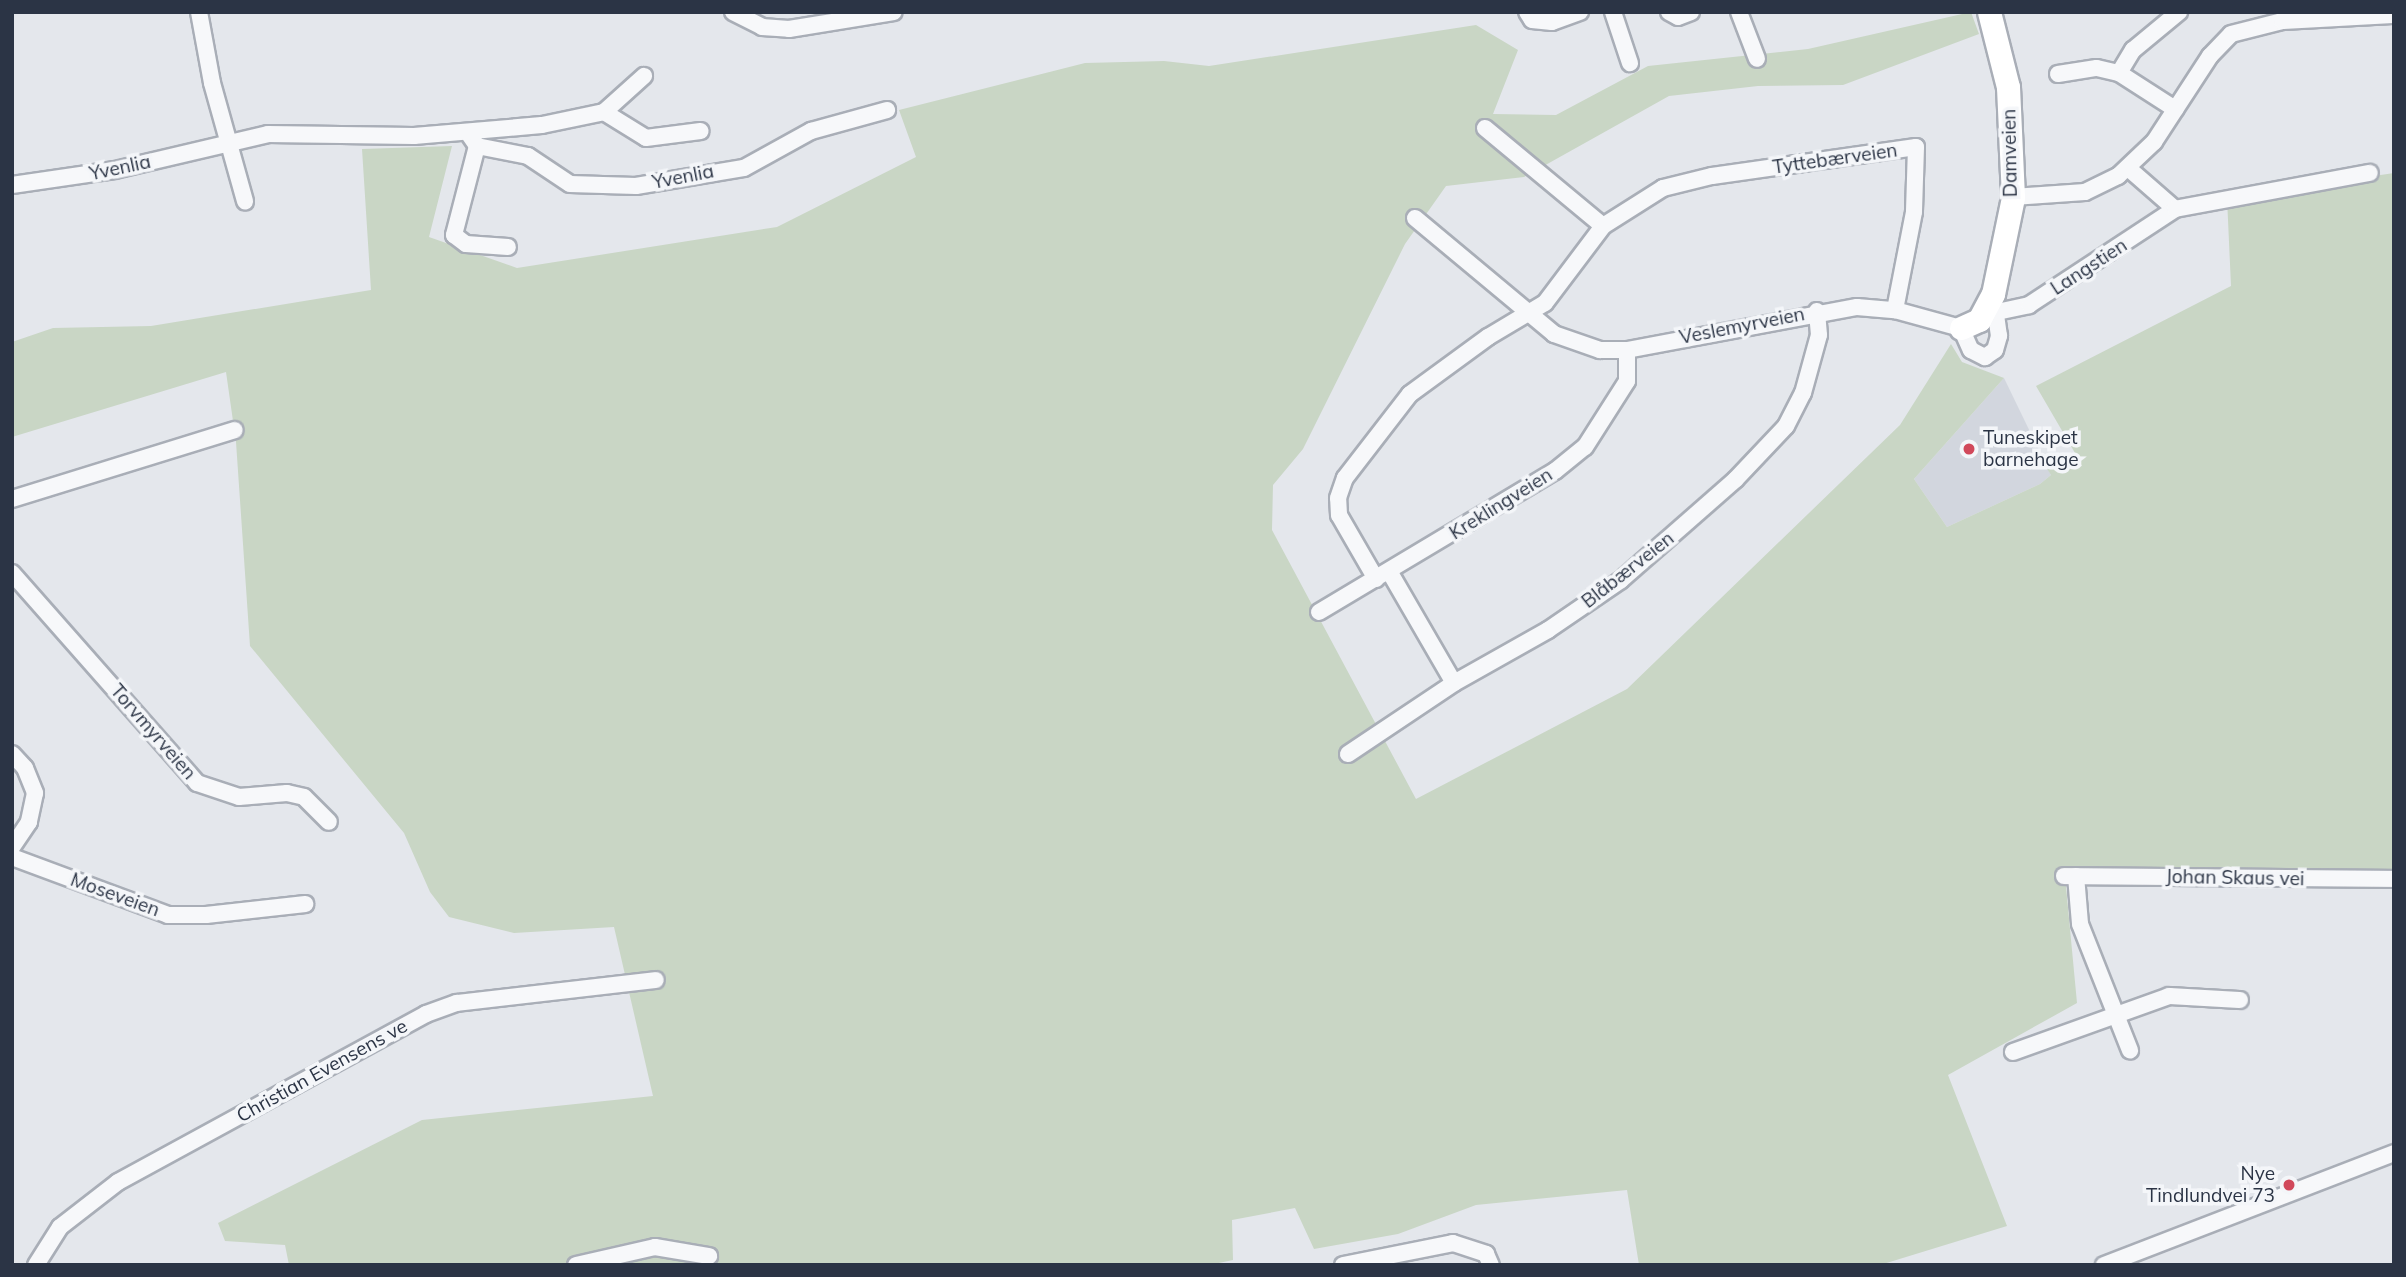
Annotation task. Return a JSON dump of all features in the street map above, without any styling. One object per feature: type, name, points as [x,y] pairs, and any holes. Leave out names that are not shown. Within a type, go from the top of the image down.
[{"type":"street","points":[[199,12],[226,141],[245,201]]},
{"type":"street","points":[[733,12],[762,27],[789,29],[894,12]]},
{"type":"street","points":[[1527,12],[1532,20],[1552,22],[1580,12]]},
{"type":"street","points":[[1612,12],[1630,63]]},
{"type":"street","points":[[1669,12],[1678,17],[1691,12]]},
{"type":"street","points":[[1740,12],[1757,59]]},
{"type":"street","name":"Damveien","points":[[1989,12],[2008,87],[2013,197],[1995,303],[1999,336],[1990,355],[1980,357],[1971,350],[1961,328],[1979,320],[1995,303]]},
{"type":"street","points":[[2119,73],[2133,50],[2179,12]]},
{"type":"street","points":[[2013,197],[2085,192],[2128,168],[2154,142],[2210,56],[2231,34],[2282,21],[2394,15]]},
{"type":"street","points":[[2058,74],[2097,68],[2119,73],[2175,109]]},
{"type":"street","points":[[644,76],[604,113],[646,138],[701,131]]},
{"type":"street","name":"Yvenlia","points":[[473,139],[528,156],[570,184],[636,187],[744,168],[811,131],[887,110]]},
{"type":"street","name":"Yvenlia","points":[[12,185],[115,170],[226,141],[268,134],[473,139],[604,113]]},
{"type":"street","points":[[1485,128],[1603,226]]},
{"type":"street","points":[[473,139],[454,235],[466,244],[508,247]]},
{"type":"street","name":"Tyttebærveien","points":[[1454,683],[1339,515],[1338,498],[1345,478],[1410,394],[1488,337],[1531,315],[1545,303],[1603,226],[1663,188],[1712,176],[1916,148],[1914,212],[1895,310]]},
{"type":"street","points":[[2128,168],[2175,209]]},
{"type":"street","name":"Langstien","points":[[1995,303],[2029,305],[2175,209],[2370,173]]},
{"type":"street","points":[[1415,218],[1531,315]]},
{"type":"street","name":"Veslemyrveien","points":[[1531,315],[1574,343],[1627,350],[1817,311],[1895,310],[1961,328]]},
{"type":"street","name":"Blåbærveien","points":[[1348,754],[1454,683],[1548,630],[1620,579],[1735,480],[1786,426],[1803,393],[1818,335],[1817,311]]},
{"type":"street","name":"Kreklingveien","points":[[1319,612],[1555,471],[1585,447],[1627,381],[1627,350]]},
{"type":"street","points":[[12,499],[235,430]]},
{"type":"street","name":"Torvmyrveien","points":[[12,573],[197,783],[239,797],[287,793],[304,797],[329,822]]},
{"type":"street","points":[[12,754],[25,768],[35,793],[29,822],[12,847]]},
{"type":"street","name":"Moseveien","points":[[12,857],[168,915],[206,915],[305,904]]},
{"type":"street","name":"Johan Skaus vei","points":[[2130,1050],[2080,924],[2070,876],[2394,879]]},
{"type":"street","name":"Christian Evensens ve","points":[[36,1265],[60,1227],[118,1182],[426,1014],[457,1003],[656,980]]},
{"type":"street","points":[[2013,1052],[2169,996],[2240,1000]]},
{"type":"street","points":[[2104,1265],[2394,1153]]},
{"type":"street","points":[[1343,1265],[1453,1243],[1486,1254],[1491,1265]]},
{"type":"street","points":[[576,1265],[656,1247],[709,1256]]},
{"type":"shaded area","points":[[2004,378],[2051,475],[2040,484],[1947,527],[1914,479]]},
{"type":"green space","points":[[1971,12],[1979,34],[1843,85],[1758,86],[1669,96],[1524,177],[1446,186],[1405,244],[1303,449],[1273,485],[1272,530],[1416,799],[1627,689],[1900,425],[1951,344],[1962,362],[2004,378],[1914,479],[1947,527],[2040,484],[2051,475],[2040,458],[2075,453],[2036,386],[2231,286],[2227,198],[2394,173],[2394,879],[2065,876],[2077,1003],[1948,1075],[2007,1226],[1880,1265],[1639,1265],[1627,1190],[1476,1205],[1398,1234],[1314,1249],[1295,1208],[1232,1220],[1233,1260],[1209,1265],[289,1265],[285,1245],[225,1241],[218,1223],[422,1120],[653,1096],[614,927],[514,933],[449,917],[430,892],[404,833],[250,646],[236,442],[226,372],[12,437],[12,342],[53,328],[151,326],[371,290],[362,149],[452,146],[429,237],[517,268],[777,227],[916,157],[899,110],[1085,63],[1164,61],[1209,66],[1476,25],[1518,50],[1493,114],[1556,115],[1648,66],[1808,49]]},
{"type":"place","name":"Tuneskipet barnehage","points":[[1969,449]]},
{"type":"place","name":"Nye Tindlundvei 73","points":[[2289,1185]]}]
